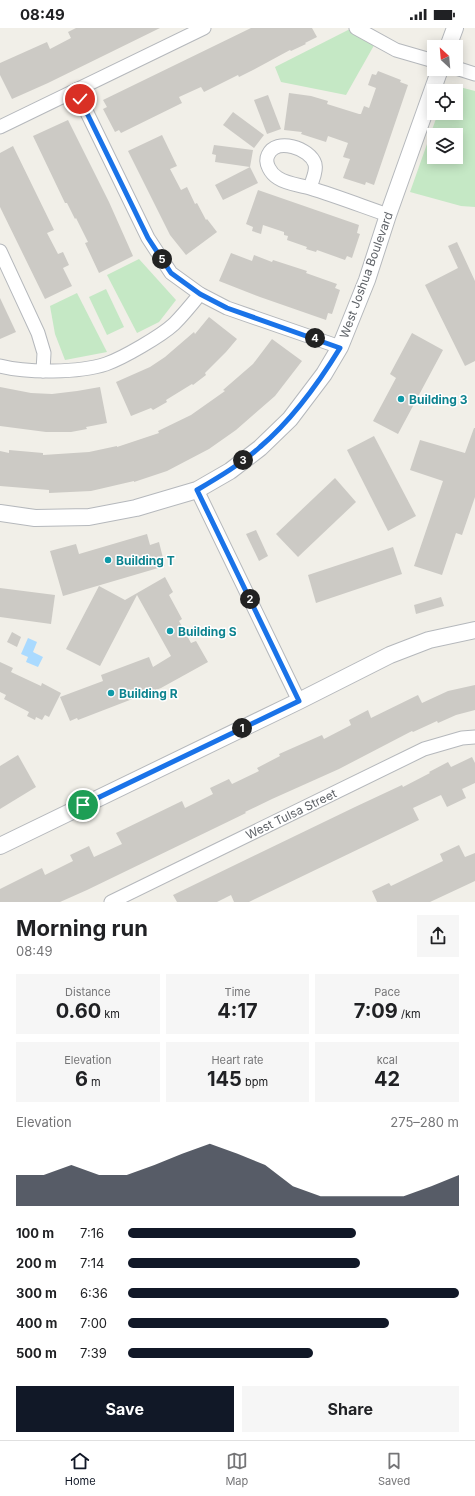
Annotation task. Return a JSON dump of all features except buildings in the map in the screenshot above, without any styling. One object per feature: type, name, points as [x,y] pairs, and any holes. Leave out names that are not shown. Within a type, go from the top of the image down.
[{"type":"street","points":[[0,127],[204,28]]},
{"type":"street","points":[[356,28],[396,50],[427,59]]},
{"type":"street","points":[[451,40],[455,28]]},
{"type":"street","points":[[463,70],[475,74]]},
{"type":"street","name":"West Joshua Boulevard","points":[[0,514],[35,518],[89,517],[136,508],[197,490],[230,470],[260,448],[290,419],[324,374],[340,348],[367,280],[388,215],[438,76]]},
{"type":"street","points":[[76,90],[148,238],[171,273],[200,294],[227,308],[340,348]]},
{"type":"street","points":[[310,188],[388,215]]},
{"type":"street","points":[[0,251],[38,332],[44,353],[43,371]]},
{"type":"street","points":[[0,366],[12,369],[43,371],[75,369],[106,364],[133,350],[173,325],[200,294]]},
{"type":"street","points":[[197,490],[299,701]]},
{"type":"street","points":[[0,846],[299,701],[390,654],[429,640],[475,630]]},
{"type":"street","name":"West Tulsa Street","points":[[111,902],[424,749],[462,738],[475,737]]},
{"type":"green space","points":[[352,28],[377,40],[346,95],[281,82],[275,67]]},
{"type":"green space","points":[[463,88],[475,91],[475,207],[461,206],[410,192],[427,144],[427,164],[463,164],[463,128],[433,128],[436,120],[463,120]]},
{"type":"green space","points":[[139,259],[176,300],[159,322],[137,333],[107,275]]},
{"type":"green space","points":[[106,289],[124,327],[107,335],[89,297]]},
{"type":"green space","points":[[77,293],[107,352],[65,360],[55,334],[50,306]]},
{"type":"water","points":[[28,638],[37,642],[33,652],[43,657],[38,667],[26,662],[28,657],[21,654]]},
{"type":"place","name":"Building 3","points":[[401,399]]},
{"type":"place","name":"Building T","points":[[108,560]]},
{"type":"place","name":"Building S","points":[[170,631]]},
{"type":"place","name":"Building R","points":[[111,693]]},
{"type":"route","points":[[80,99],[148,238],[171,273],[200,294],[227,308],[340,348],[324,374],[290,419],[260,448],[230,470],[197,490],[299,701],[83,805]]}]
